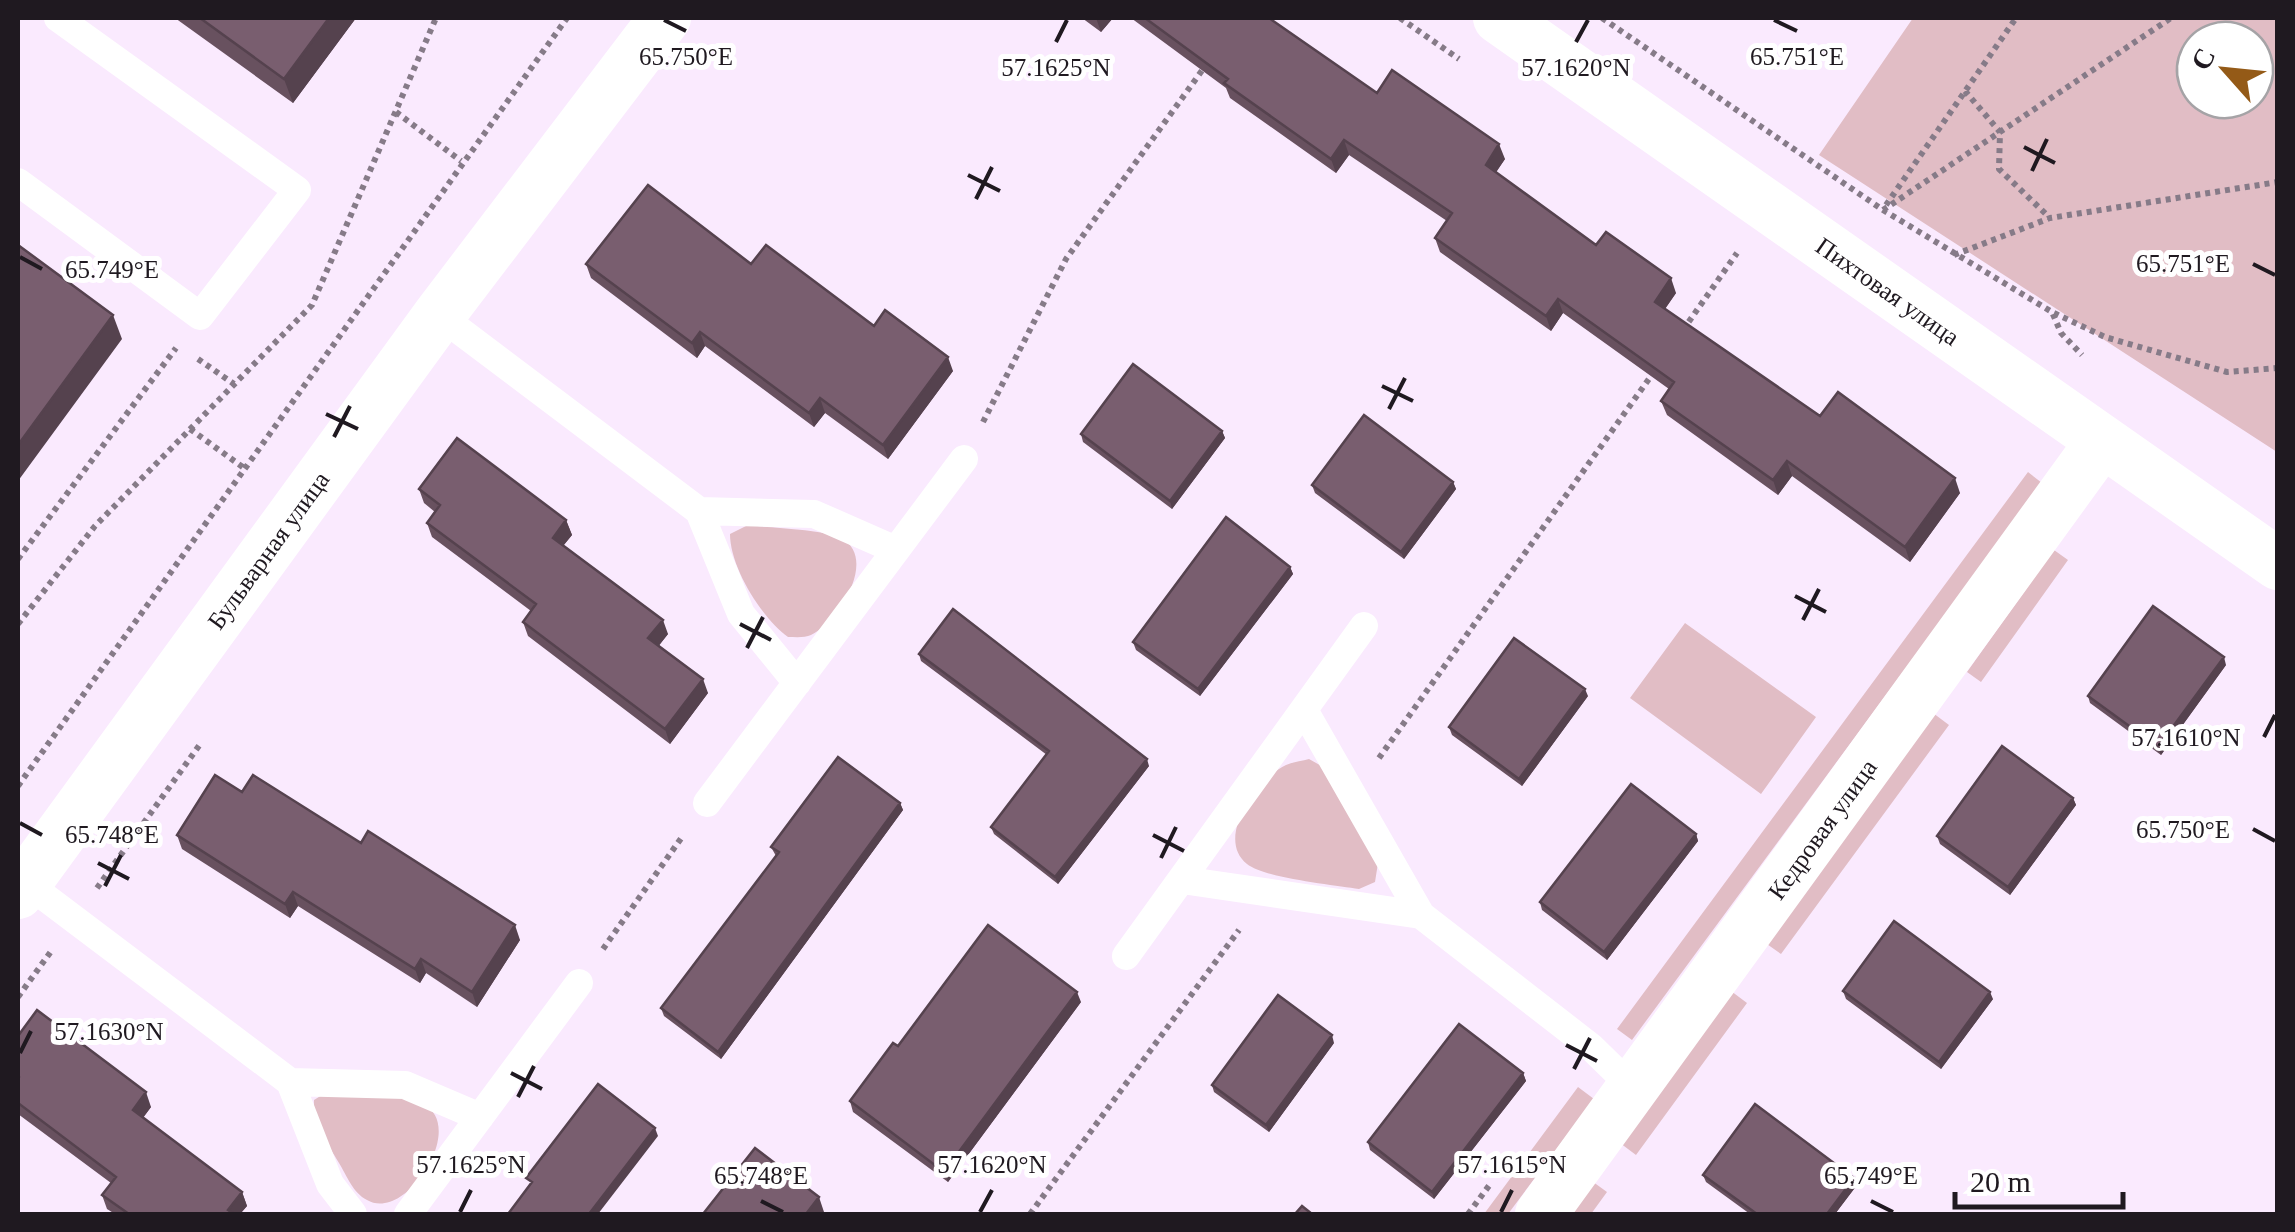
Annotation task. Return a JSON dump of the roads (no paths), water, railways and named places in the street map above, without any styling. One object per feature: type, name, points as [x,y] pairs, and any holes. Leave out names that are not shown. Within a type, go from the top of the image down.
[{"type":"street","name":"Бульварная улица","points":[[21,887],[439,315],[665,18]]},
{"type":"street","name":"Пихтовая улица","points":[[1499,18],[2278,564]]},
{"type":"street","name":"Кедровая улица","points":[[1540,1214],[2102,441]]},
{"type":"lane","points":[[18,182],[200,316],[298,190],[58,18]]},
{"type":"lane","points":[[439,315],[699,511],[740,614],[797,683]]},
{"type":"lane","points":[[707,803],[964,459]]},
{"type":"lane","points":[[699,511],[814,514],[896,550]]},
{"type":"lane","points":[[1126,956],[1364,626]]},
{"type":"lane","points":[[1304,710],[1421,915],[1591,1047],[1634,1089]]},
{"type":"lane","points":[[1182,880],[1421,915]]},
{"type":"lane","points":[[21,887],[290,1082],[330,1184],[353,1214]]},
{"type":"lane","points":[[408,1214],[578,983]]},
{"type":"lane","points":[[290,1082],[404,1085],[480,1116]]}]
